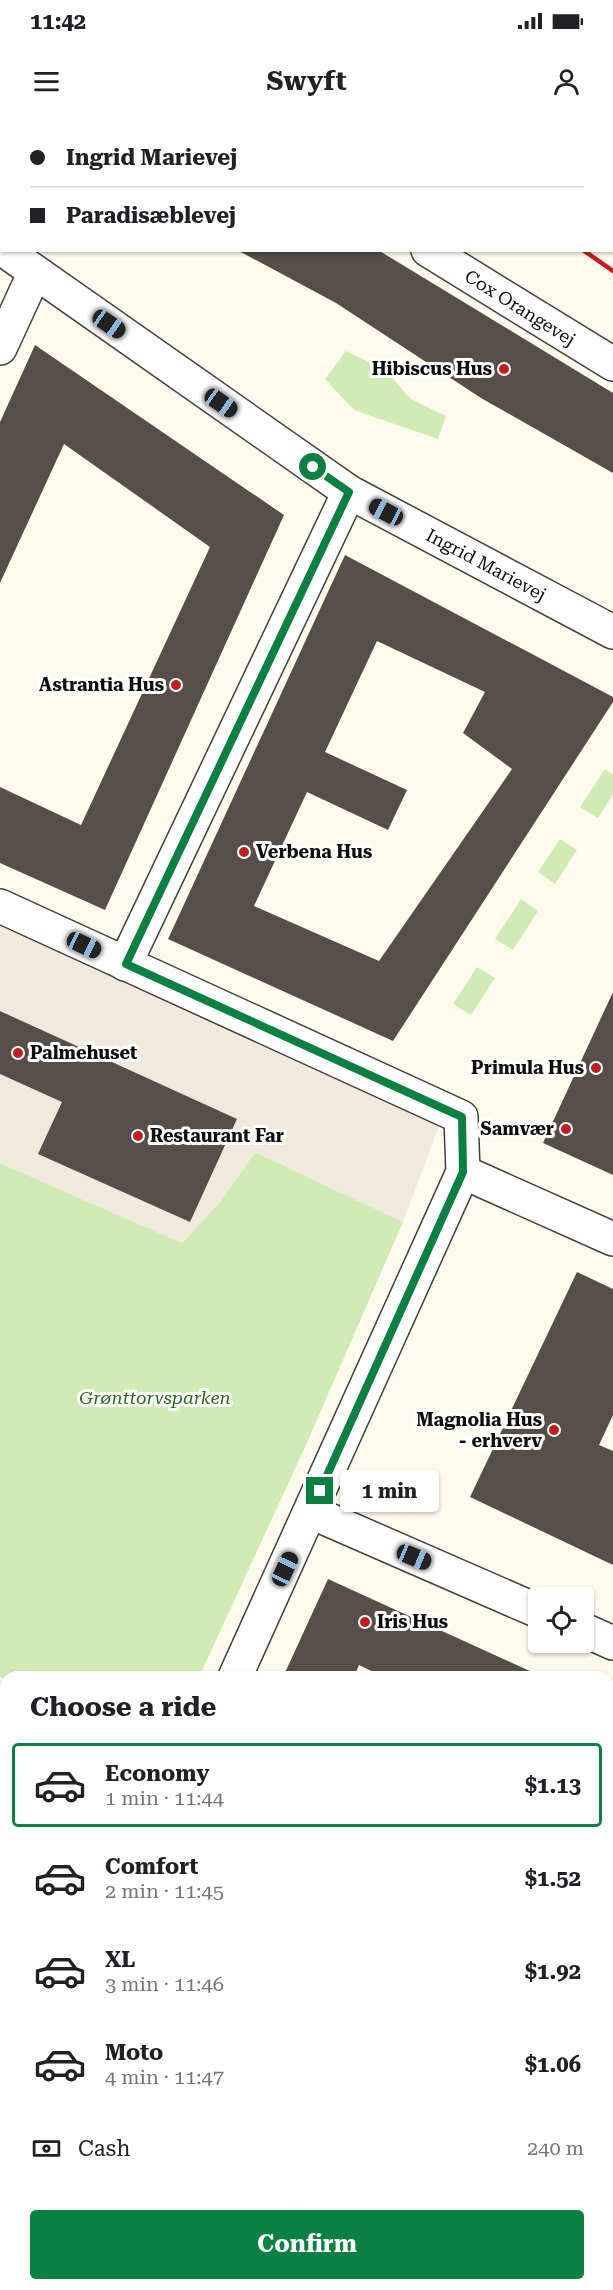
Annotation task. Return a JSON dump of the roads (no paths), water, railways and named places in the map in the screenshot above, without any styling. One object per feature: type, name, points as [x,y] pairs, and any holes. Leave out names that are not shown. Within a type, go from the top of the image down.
[{"type":"street","name":"Ingrid Marievej","points":[[6,252],[349,492],[613,632]]},
{"type":"street","name":"Cox Orangevej","points":[[431,252],[613,364]]},
{"type":"street","points":[[0,348],[35,272]]},
{"type":"street","points":[[126,964],[349,492]]},
{"type":"street","points":[[0,906],[462,1117],[463,1172],[238,1671]]},
{"type":"street","points":[[463,1172],[613,1239]]},
{"type":"street","points":[[311,1512],[528,1607]]},
{"type":"street","points":[[594,1634],[613,1643]]},
{"type":"railway","points":[[586,252],[613,271]]},
{"type":"place","name":"Hibiscus Hus","points":[[504,369]]},
{"type":"place","name":"Astrantia Hus","points":[[176,685]]},
{"type":"place","name":"Verbena Hus","points":[[244,852]]},
{"type":"place","name":"Palmehuset","points":[[18,1053]]},
{"type":"place","name":"Primula Hus","points":[[596,1068]]},
{"type":"place","name":"Samvær","points":[[566,1129]]},
{"type":"place","name":"Restaurant Far","points":[[138,1136]]},
{"type":"place","name":"Magnolia Hus - erhverv","points":[[554,1430]]},
{"type":"place","name":"Iris Hus","points":[[365,1622]]},
{"type":"park label","name":"Grønttorvsparken","points":[[155,1398]]}]
